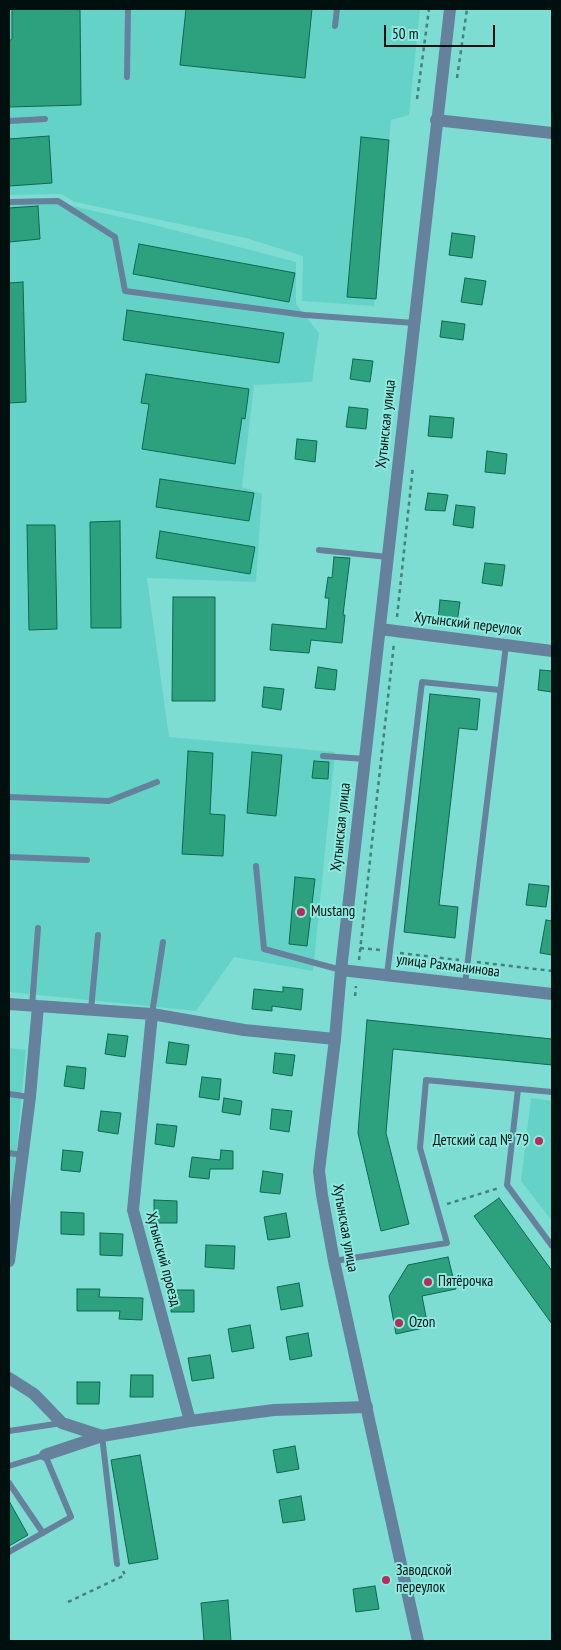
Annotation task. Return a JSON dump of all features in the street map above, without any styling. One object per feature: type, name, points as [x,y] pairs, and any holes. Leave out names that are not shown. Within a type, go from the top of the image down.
[{"type":"street","name":"Хутынская улица","points":[[418,1641],[334,1261],[319,1171],[450,9]]},
{"type":"street","points":[[436,120],[552,133]]},
{"type":"street","name":"Хутынский переулок","points":[[380,629],[552,651]]},
{"type":"street","name":"улица Рахманинова","points":[[341,970],[552,994]]},
{"type":"street","points":[[9,1004],[152,1014],[244,1030],[335,1039]]},
{"type":"street","points":[[9,1261],[12,1208],[30,1097],[35,1006]]},
{"type":"street","name":"Хутынский проезд","points":[[152,1014],[133,1210],[190,1421]]},
{"type":"street","points":[[11,1380],[34,1394],[62,1423],[102,1436]]},
{"type":"street","points":[[45,1455],[102,1436],[190,1421],[274,1410],[366,1407]]},
{"type":"lane","points":[[127,77],[128,9]]},
{"type":"lane","points":[[335,26],[337,9]]},
{"type":"lane","points":[[9,121],[45,119]]},
{"type":"lane","points":[[9,202],[58,201],[115,237],[125,291],[305,315],[414,323]]},
{"type":"lane","points":[[319,550],[388,557]]},
{"type":"lane","points":[[465,984],[506,645]]},
{"type":"lane","points":[[387,975],[422,682],[500,690]]},
{"type":"lane","points":[[322,756],[365,759]]},
{"type":"lane","points":[[9,797],[109,801],[157,782]]},
{"type":"lane","points":[[9,857],[88,860]]},
{"type":"lane","points":[[256,866],[264,948],[341,970]]},
{"type":"lane","points":[[35,1006],[38,928]]},
{"type":"lane","points":[[91,1010],[98,935]]},
{"type":"lane","points":[[152,1014],[163,942]]},
{"type":"lane","points":[[334,1261],[447,1243],[420,1148],[426,1080],[552,1092]]},
{"type":"lane","points":[[518,1089],[507,1185],[552,1244]]},
{"type":"lane","points":[[9,1094],[30,1097]]},
{"type":"lane","points":[[9,1153],[22,1155]]},
{"type":"lane","points":[[9,1432],[62,1423]]},
{"type":"lane","points":[[102,1436],[117,1564]]},
{"type":"lane","points":[[9,1466],[45,1455],[72,1517],[9,1552]]},
{"type":"lane","points":[[9,1483],[43,1533]]},
{"type":"path","points":[[417,98],[429,9]]},
{"type":"path","points":[[456,84],[467,9]]},
{"type":"path","points":[[360,948],[414,458]]},
{"type":"path","points":[[437,1207],[507,1185]]},
{"type":"path","points":[[68,1602],[125,1575],[117,1564]]},
{"type":"shaded area","points":[[9,9],[420,9],[409,115],[391,120],[374,306],[302,301],[303,256],[246,238],[75,202],[61,194],[9,195]]},
{"type":"shaded area","points":[[37,198],[147,223],[296,262],[296,304],[319,333],[312,382],[254,385],[242,487],[262,494],[256,582],[147,578],[169,737],[335,752],[313,971],[234,957],[196,1011],[9,992],[9,200]]},
{"type":"shaded area","points":[[9,1048],[26,1050],[9,1230]]},
{"type":"shaded area","name":"Детский сад № 79","points":[[531,1098],[552,1101],[552,1221],[521,1181]]},
{"type":"building","points":[[12,9],[80,9],[81,105],[9,107],[9,41],[12,39]]},
{"type":"building","points":[[186,9],[312,9],[305,78],[180,65]]},
{"type":"building","points":[[49,136],[52,183],[9,186],[9,139]]},
{"type":"building","points":[[361,137],[389,140],[376,299],[347,297]]},
{"type":"building","points":[[38,206],[40,239],[9,242],[9,208]]},
{"type":"building","points":[[452,233],[475,236],[472,258],[449,255]]},
{"type":"building","points":[[139,244],[295,273],[289,302],[133,274]]},
{"type":"building","points":[[465,278],[486,281],[482,305],[461,302]]},
{"type":"building","points":[[23,282],[26,402],[9,403],[9,283]]},
{"type":"building","points":[[127,310],[284,333],[279,363],[123,340]]},
{"type":"building","points":[[442,321],[465,324],[463,340],[440,337]]},
{"type":"building","points":[[353,359],[373,361],[370,382],[350,379]]},
{"type":"building","points":[[146,374],[249,389],[245,419],[242,418],[235,464],[142,449],[149,404],[141,403]]},
{"type":"building","points":[[349,407],[368,409],[366,429],[346,427]]},
{"type":"building","points":[[430,416],[454,418],[452,438],[428,436]]},
{"type":"building","points":[[297,439],[317,441],[315,462],[295,459]]},
{"type":"building","points":[[487,451],[507,454],[505,474],[485,472]]},
{"type":"building","points":[[160,479],[254,493],[249,521],[156,507]]},
{"type":"building","points":[[428,493],[448,495],[445,511],[425,510]]},
{"type":"building","points":[[456,505],[475,507],[473,528],[453,525]]},
{"type":"building","points":[[120,521],[121,628],[91,628],[90,522]]},
{"type":"building","points":[[27,525],[55,525],[57,629],[29,630]]},
{"type":"building","points":[[160,531],[255,547],[250,574],[156,558]]},
{"type":"building","points":[[334,557],[350,558],[343,615],[345,615],[342,643],[311,640],[309,653],[270,650],[272,624],[326,629],[329,598],[325,598],[328,577],[332,578]]},
{"type":"building","points":[[485,563],[505,565],[502,586],[482,583]]},
{"type":"building","points":[[173,597],[215,597],[215,701],[172,701]]},
{"type":"building","points":[[440,600],[460,602],[457,623],[438,620]]},
{"type":"building","points":[[318,667],[337,670],[335,690],[315,688]]},
{"type":"building","points":[[540,670],[552,671],[552,692],[538,690]]},
{"type":"building","points":[[264,687],[284,689],[281,710],[262,707]]},
{"type":"building","points":[[430,694],[480,699],[477,730],[459,728],[439,905],[458,907],[455,938],[404,932]]},
{"type":"building","points":[[188,751],[213,753],[210,814],[225,815],[223,856],[182,854]]},
{"type":"building","points":[[252,752],[282,755],[276,816],[247,813]]},
{"type":"building","points":[[314,761],[329,762],[328,779],[312,778]]},
{"type":"building","name":"Mustang","points":[[295,877],[315,879],[307,946],[289,944]]},
{"type":"building","points":[[529,884],[549,886],[546,907],[526,905]]},
{"type":"building","points":[[546,920],[552,921],[552,955],[540,953]]},
{"type":"building","points":[[283,987],[303,989],[301,1010],[272,1006],[272,1011],[252,1009],[254,989],[283,992]]},
{"type":"building","points":[[367,1020],[552,1039],[552,1065],[393,1049],[386,1133],[409,1224],[381,1231],[358,1133]]},
{"type":"building","points":[[108,1034],[128,1036],[125,1057],[105,1054]]},
{"type":"building","points":[[169,1042],[189,1045],[186,1065],[166,1063]]},
{"type":"building","points":[[275,1053],[295,1055],[292,1076],[273,1073]]},
{"type":"building","points":[[67,1066],[86,1068],[84,1089],[64,1086]]},
{"type":"building","points":[[202,1077],[221,1079],[219,1100],[199,1097]]},
{"type":"building","points":[[224,1098],[242,1101],[240,1115],[222,1112]]},
{"type":"building","points":[[272,1109],[292,1111],[289,1132],[270,1129]]},
{"type":"building","points":[[101,1111],[121,1113],[118,1134],[98,1131]]},
{"type":"building","points":[[157,1124],[177,1126],[174,1147],[155,1144]]},
{"type":"building","points":[[63,1150],[83,1152],[80,1172],[61,1170]]},
{"type":"building","points":[[221,1150],[233,1151],[233,1169],[210,1169],[209,1179],[189,1177],[192,1157],[220,1160]]},
{"type":"building","points":[[263,1171],[283,1174],[280,1194],[260,1192]]},
{"type":"building","points":[[499,1198],[552,1271],[552,1324],[474,1216]]},
{"type":"building","points":[[154,1200],[177,1201],[177,1223],[154,1223]]},
{"type":"building","points":[[61,1212],[84,1213],[84,1235],[61,1234]]},
{"type":"building","points":[[286,1213],[290,1237],[268,1240],[264,1217]]},
{"type":"building","points":[[100,1233],[123,1234],[122,1256],[100,1255]]},
{"type":"building","points":[[206,1245],[235,1246],[234,1269],[205,1267]]},
{"type":"building","points":[[448,1257],[456,1289],[422,1296],[428,1327],[396,1334],[389,1296],[408,1265]]},
{"type":"building","points":[[299,1283],[303,1306],[281,1310],[277,1287]]},
{"type":"building","points":[[77,1289],[100,1289],[99,1297],[143,1298],[142,1320],[119,1319],[120,1311],[77,1311]]},
{"type":"building","points":[[172,1290],[194,1290],[194,1312],[171,1312]]},
{"type":"building","points":[[250,1325],[254,1348],[232,1352],[228,1329]]},
{"type":"building","points":[[308,1333],[312,1356],[290,1360],[286,1337]]},
{"type":"building","points":[[210,1355],[214,1378],[192,1381],[188,1358]]},
{"type":"building","points":[[131,1375],[153,1375],[153,1397],[130,1397]]},
{"type":"building","points":[[77,1382],[100,1382],[99,1404],[77,1404]]},
{"type":"building","points":[[295,1446],[299,1469],[277,1473],[273,1450]]},
{"type":"building","points":[[140,1455],[158,1559],[129,1564],[111,1460]]},
{"type":"building","points":[[301,1496],[305,1520],[283,1523],[279,1500]]},
{"type":"building","points":[[9,1501],[28,1535],[9,1546]]},
{"type":"building","points":[[375,1586],[379,1609],[356,1612],[353,1589]]},
{"type":"building","points":[[228,1600],[231,1641],[204,1641],[201,1603]]},
{"type":"place","name":"Mustang","points":[[301,912]]},
{"type":"place","name":"Детский сад № 79","points":[[539,1141]]},
{"type":"place","name":"Пятёрочка","points":[[428,1282]]},
{"type":"place","name":"Ozon","points":[[399,1323]]},
{"type":"place","name":"Заводской переулок","points":[[386,1580]]}]
